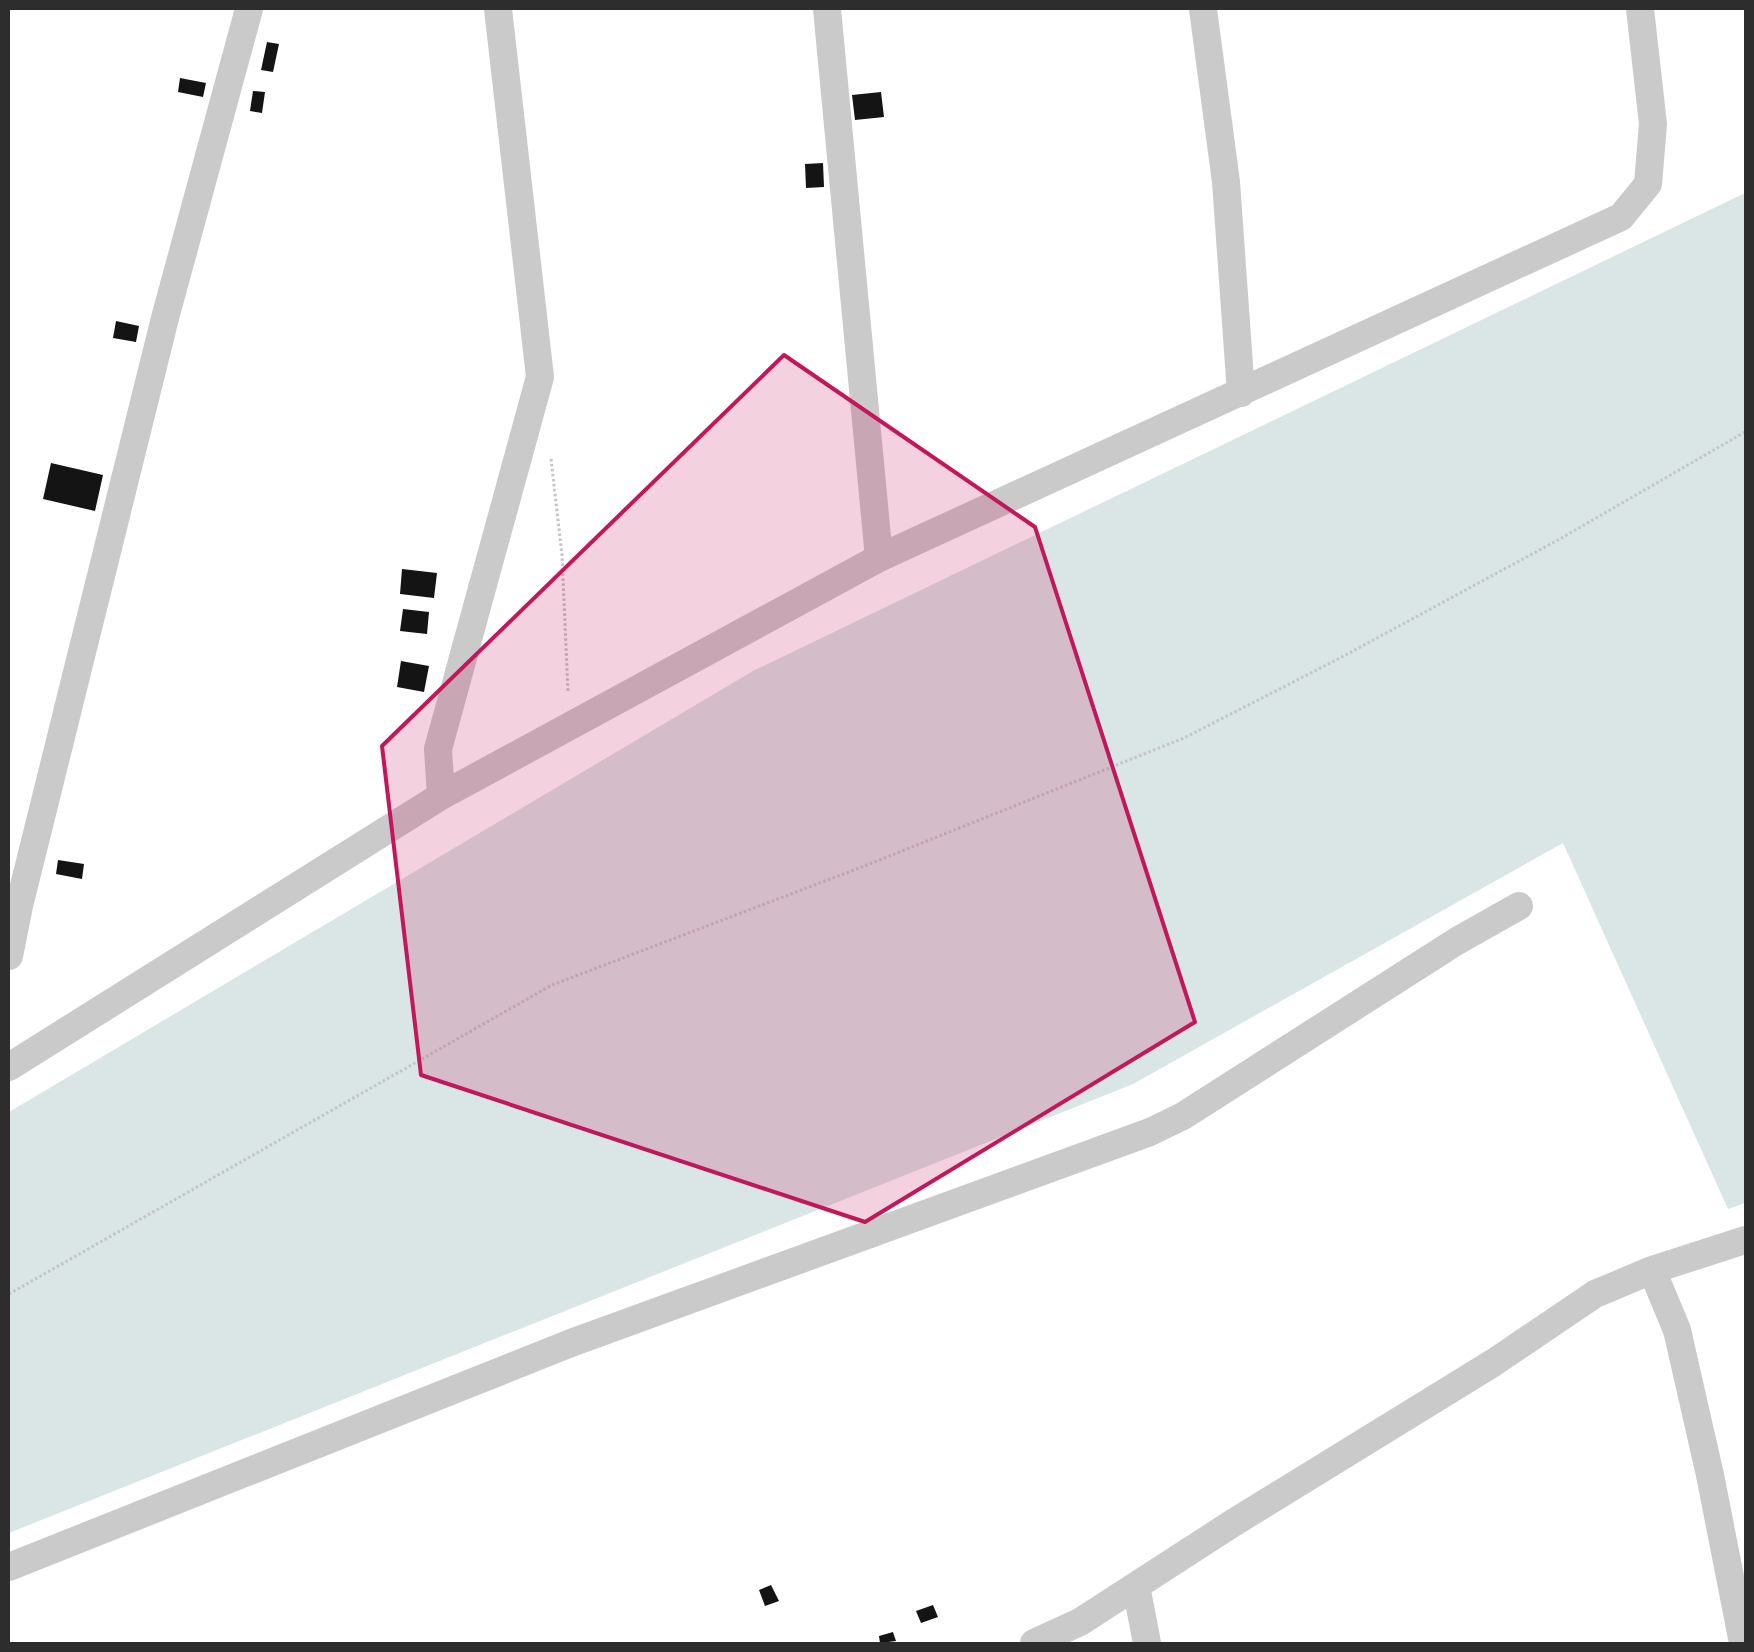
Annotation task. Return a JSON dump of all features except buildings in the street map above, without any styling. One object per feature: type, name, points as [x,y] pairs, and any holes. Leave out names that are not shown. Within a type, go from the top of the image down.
[{"type":"street","points":[[9,956],[19,906],[165,318],[249,9]]},
{"type":"street","points":[[441,796],[438,749],[540,378],[498,9]]},
{"type":"street","points":[[827,9],[879,558]]},
{"type":"street","points":[[1203,9],[1226,182],[1240,393]]},
{"type":"street","points":[[9,1067],[441,796],[879,558],[1621,216],[1648,184],[1653,124],[1640,9]]},
{"type":"street","points":[[9,1567],[571,1342],[1150,1132],[1183,1116],[1457,941],[1519,906]]},
{"type":"street","points":[[1034,1643],[1080,1622],[1233,1523],[1493,1363],[1595,1294],[1652,1270],[1745,1240]]},
{"type":"street","points":[[1652,1270],[1677,1330],[1710,1475],[1743,1643]]},
{"type":"street","points":[[1136,1586],[1148,1643]]},
{"type":"path","points":[[9,1294],[552,985],[858,868],[1184,738],[1340,658],[1549,544],[1745,432]]},
{"type":"path","points":[[551,458],[562,555],[570,725]]},
{"type":"highlighted area","points":[[784,355],[1035,527],[1195,1022],[865,1222],[421,1075],[382,746]]},
{"type":"shaded area","points":[[1745,193],[1745,1203],[1728,1209],[1563,843],[1133,1084],[9,1533],[9,1112],[753,671]]}]
